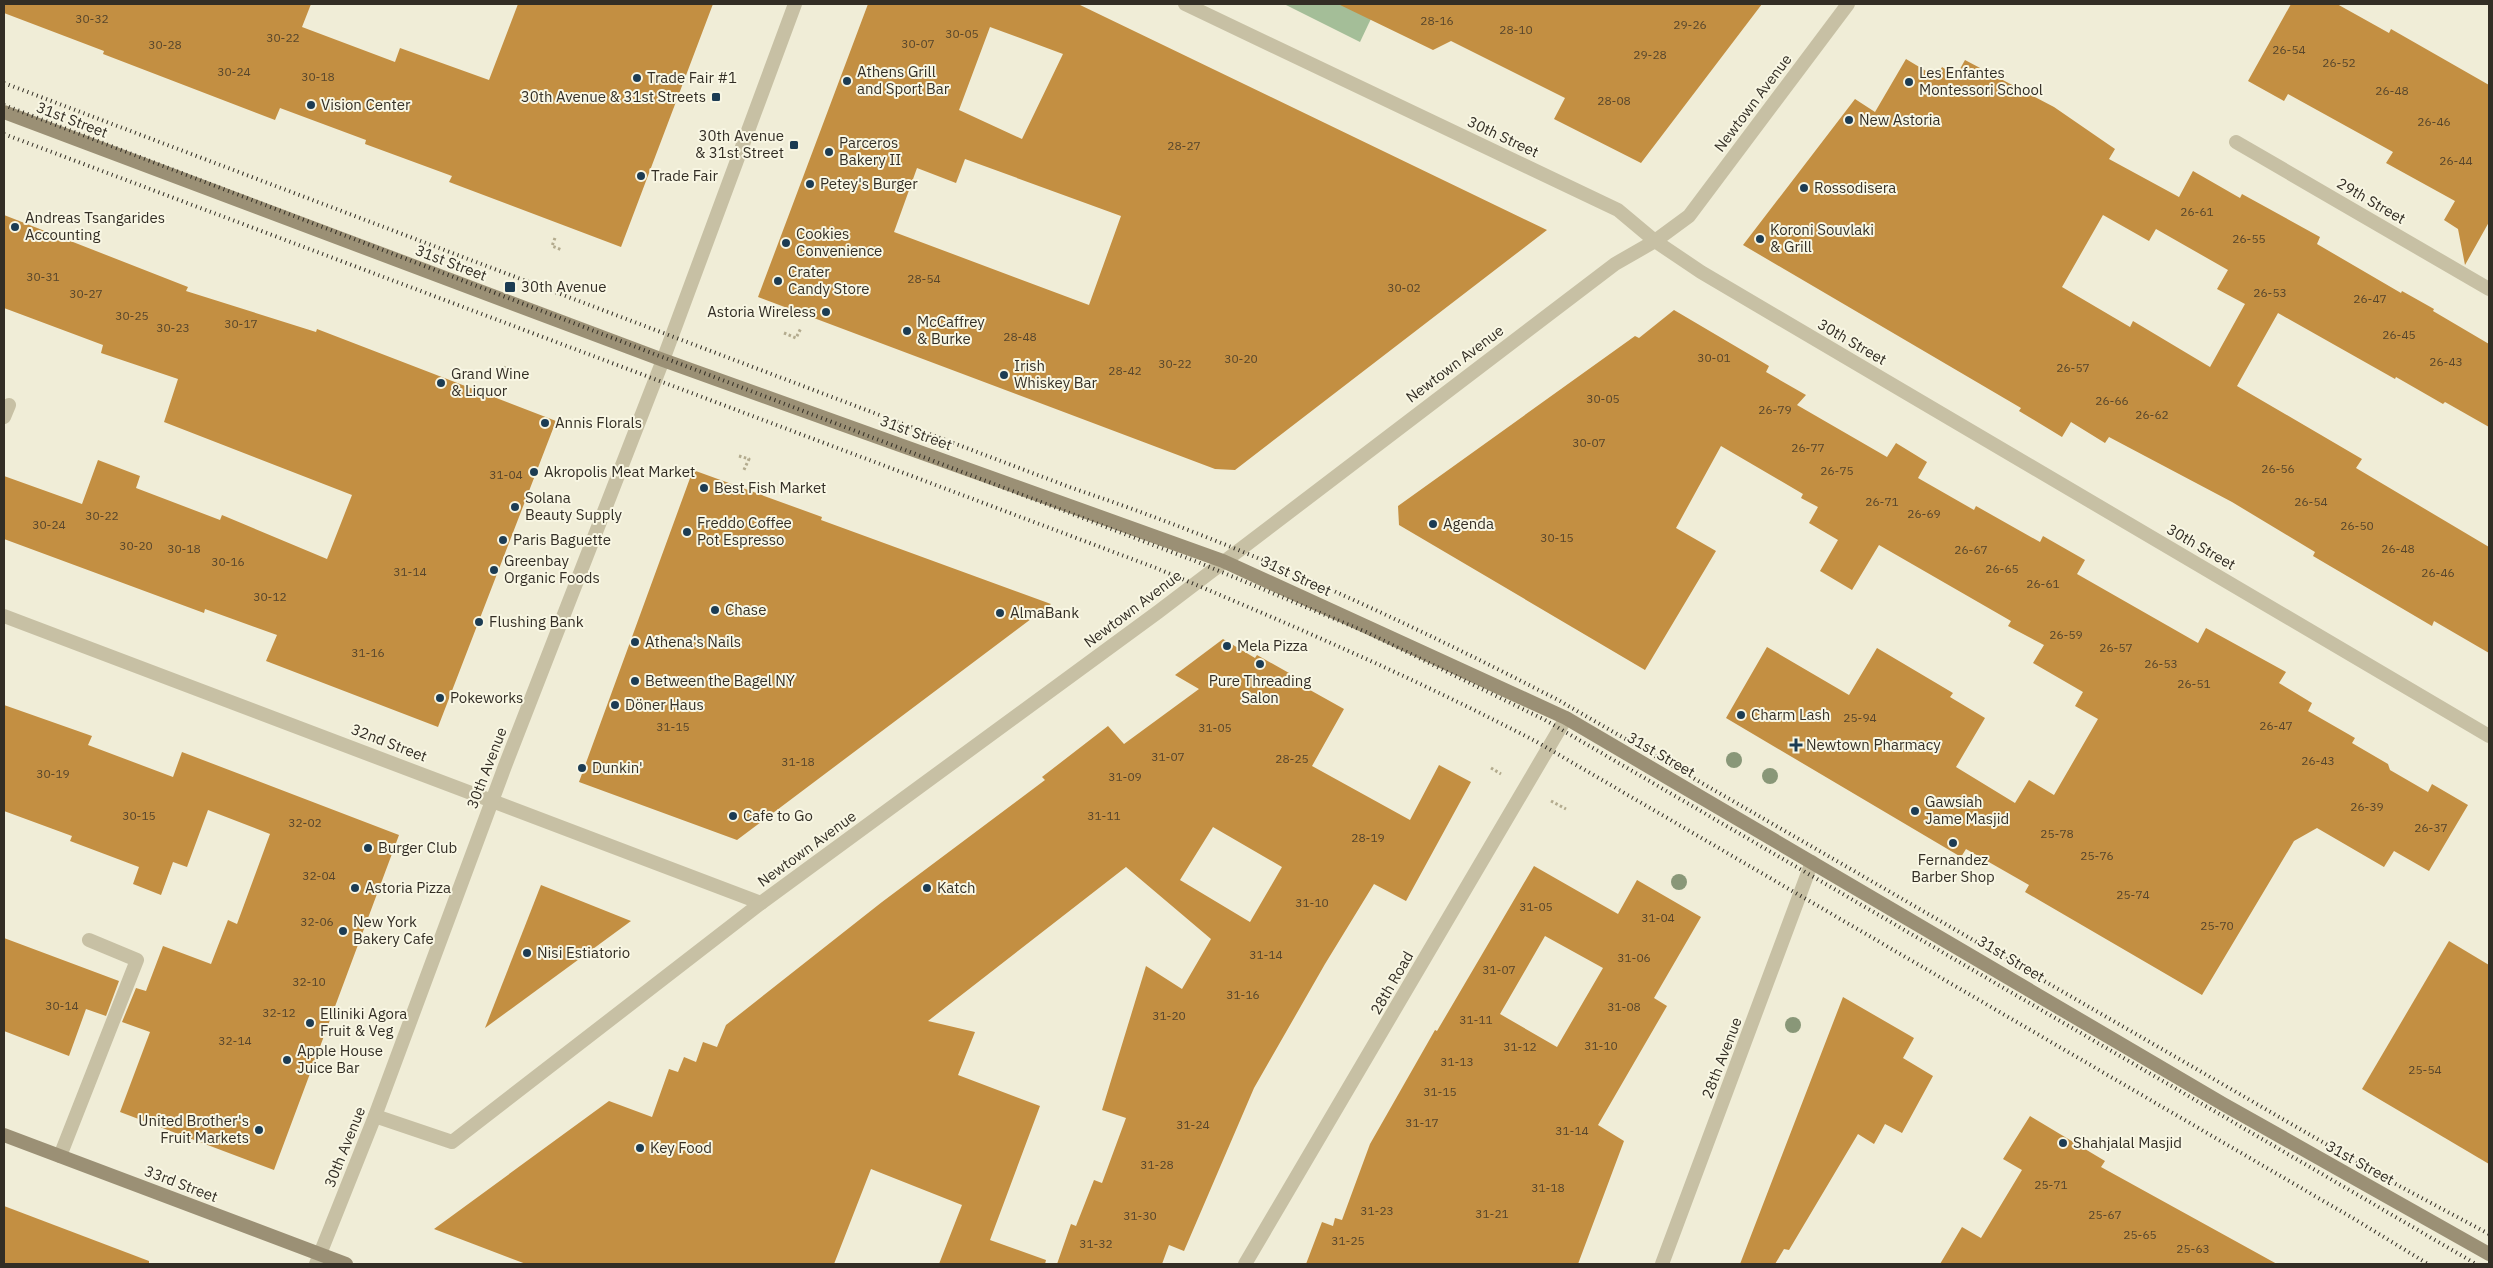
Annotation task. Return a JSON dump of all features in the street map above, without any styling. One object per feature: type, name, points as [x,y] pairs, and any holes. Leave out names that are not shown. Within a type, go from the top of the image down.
[{"type":"main road","name":"31st Street","points":[[4,112],[663,360],[1223,561],[1566,718],[2223,1104],[2489,1254]]},
{"type":"main road","name":"33rd Street","points":[[4,1135],[318,1259],[346,1264]]},
{"type":"street","name":"30th Avenue","points":[[318,1259],[375,1116],[492,800],[663,360],[795,4]]},
{"type":"street","name":"30th Street","points":[[1185,4],[1618,210],[1654,241],[1701,272],[2489,736]]},
{"type":"street","name":"Newtown Avenue","points":[[375,1116],[452,1142],[761,904],[1134,629],[1614,264],[1654,241],[1689,216],[1848,4]]},
{"type":"street","name":"29th Street","points":[[2236,142],[2489,289]]},
{"type":"street","name":"32nd Street","points":[[4,616],[492,800],[761,904]]},
{"type":"street","name":"28th Road","points":[[1245,1264],[1566,718]]},
{"type":"street","name":"28th Avenue","points":[[1662,1264],[1812,862]]},
{"type":"street","points":[[60,1156],[137,960],[89,940]]},
{"type":"path","points":[[555,238],[552,246],[562,250]]},
{"type":"path","points":[[784,333],[796,338],[801,328]]},
{"type":"path","points":[[500,376],[503,367],[518,373]]},
{"type":"path","points":[[738,456],[749,459],[743,472]]},
{"type":"path","points":[[1491,768],[1501,774]]},
{"type":"path","points":[[1551,801],[1566,809]]},
{"type":"green space","points":[[1284,4],[1378,4],[1360,42]]},
{"type":"building","points":[[4,4],[311,4],[302,27],[395,62],[400,48],[489,80],[518,4],[713,4],[621,247],[449,182],[452,176],[365,144],[366,140],[280,108],[275,120],[103,54],[104,51],[4,13]]},
{"type":"building","points":[[868,4],[1078,4],[1547,230],[1235,470],[1215,469],[758,297]],"holes":[[[990,27],[1063,54],[1022,139],[959,110]],[[965,159],[1121,216],[1089,305],[894,232],[917,168],[956,183]]]},
{"type":"building","points":[[1338,4],[1762,4],[1641,163],[1554,119],[1565,98],[1451,41],[1433,50]]},
{"type":"building","points":[[2291,4],[2337,4],[2389,33],[2391,29],[2489,85],[2489,222],[2465,265],[2458,229],[2444,220],[2455,201],[2386,163],[2393,152],[2288,94],[2284,101],[2248,81]]},
{"type":"building","points":[[1906,59],[1936,77],[1942,67],[1956,76],[1965,60],[2054,107],[2115,149],[2109,159],[2179,197],[2193,171],[2240,198],[2242,194],[2320,237],[2317,244],[2401,293],[2402,291],[2434,309],[2433,311],[2489,344],[2489,427],[2445,402],[2443,404],[2396,377],[2395,379],[2278,313],[2237,386],[2362,459],[2356,468],[2489,547],[2489,653],[2434,621],[2432,626],[2313,556],[2315,552],[2232,502],[2109,437],[2105,443],[2071,422],[2062,437],[2019,411],[2021,408],[1743,245],[1855,99],[1875,112]],"holes":[[[2103,215],[2149,241],[2156,229],[2228,270],[2217,289],[2245,304],[2210,367],[2133,321],[2130,327],[2062,287]]]},
{"type":"building","points":[[4,215],[188,287],[186,291],[316,332],[317,329],[556,421],[438,727],[266,661],[277,635],[205,609],[204,613],[4,539],[4,476],[82,504],[98,460],[140,476],[136,488],[220,520],[222,515],[327,559],[352,495],[164,422],[178,379],[101,353],[103,345],[4,308]]},
{"type":"building","points":[[1674,310],[1769,366],[1766,372],[1806,395],[1797,405],[1887,457],[1896,443],[1927,462],[1918,478],[1974,510],[1976,506],[2040,542],[2043,536],[2085,560],[2077,574],[2198,643],[2206,628],[2286,672],[2279,683],[2312,703],[2308,711],[2355,738],[2352,743],[2388,764],[2390,770],[2428,792],[2432,784],[2468,805],[2429,871],[2394,851],[2384,867],[2317,828],[2294,841],[2202,995],[2025,892],[2029,885],[1966,849],[1961,857],[1726,718],[1767,647],[1849,695],[1877,648],[1953,693],[1950,697],[1985,718],[1956,767],[2015,803],[2029,780],[2054,795],[2098,719],[2075,706],[2083,692],[2033,663],[2044,645],[2008,626],[2011,621],[1879,545],[1852,590],[1820,571],[1838,540],[1809,523],[1818,507],[1801,498],[1803,494],[1721,446],[1676,528],[1716,551],[1645,670],[1399,525],[1398,506],[1635,336],[1639,338]]},
{"type":"building","points":[[693,470],[822,517],[821,520],[1051,604],[737,840],[579,782]]},
{"type":"building","points":[[1223,639],[1255,658],[1257,655],[1312,686],[1310,690],[1344,709],[1312,766],[1410,820],[1439,765],[1471,782],[1406,901],[1374,884],[1325,964],[1254,1088],[1184,1251],[1169,1245],[1162,1264],[1057,1264],[1071,1224],[1076,1226],[1094,1180],[1102,1183],[1126,1118],[1102,1110],[1146,966],[1182,989],[1211,939],[1126,867],[928,1021],[975,1032],[958,1075],[1040,1106],[990,1240],[1046,1260],[1045,1264],[939,1264],[962,1205],[871,1169],[834,1264],[526,1264],[434,1229],[609,1101],[652,1117],[669,1069],[678,1072],[684,1057],[696,1062],[703,1042],[717,1047],[726,1025],[882,902],[1045,780],[1042,777],[1108,726],[1124,744],[1199,689],[1175,675]],"holes":[[[1213,827],[1282,867],[1250,922],[1180,880]]]},
{"type":"building","points":[[4,705],[92,736],[88,745],[173,777],[182,752],[399,835],[274,1170],[120,1112],[150,1032],[122,1022],[136,988],[146,991],[163,946],[211,964],[228,920],[237,924],[270,834],[208,810],[187,867],[173,862],[161,895],[133,884],[139,867],[70,841],[72,836],[4,811]]},
{"type":"building","points":[[1534,866],[1618,914],[1637,880],[1701,917],[1654,998],[1667,1006],[1598,1125],[1624,1141],[1578,1264],[1306,1264],[1322,1222],[1333,1226],[1335,1218],[1342,1220],[1370,1144],[1435,1030],[1437,1031]],"holes":[[[1545,936],[1603,968],[1557,1047],[1500,1014]]]},
{"type":"building","points":[[541,885],[631,921],[485,1028]]},
{"type":"building","points":[[4,938],[119,981],[106,1016],[86,1009],[69,1056],[4,1031]]},
{"type":"building","points":[[2449,941],[2489,965],[2489,1164],[2362,1089]]},
{"type":"building","points":[[1843,997],[1914,1038],[1903,1058],[1933,1076],[1902,1133],[1885,1124],[1874,1144],[1858,1134],[1789,1250],[1784,1249],[1775,1264],[1740,1264]]},
{"type":"building","points":[[2030,1116],[2105,1161],[2101,1167],[2277,1264],[1940,1264],[1962,1227],[1981,1238],[2022,1170],[2003,1159]]},
{"type":"building","points":[[4,1206],[149,1261],[149,1264],[4,1264]]},
{"type":"railway","points":[[4,83],[1072,488],[1197,533],[1259,558],[1380,612],[1560,701],[2390,1181],[2489,1234]]},
{"type":"railway","points":[[4,105],[1195,561],[1366,632],[1545,720],[2476,1264]]},
{"type":"railway","points":[[4,134],[1156,568],[1396,673],[1537,742],[2356,1220],[2428,1264]]},
{"type":"place","name":"Trade Fair #1","points":[[637,78]]},
{"type":"place","name":"Athens Grill and Sport Bar","points":[[847,81]]},
{"type":"place","name":"Les Enfantes Montessori School","points":[[1909,82]]},
{"type":"place","name":"30th Avenue & 31st Streets","points":[[716,97]]},
{"type":"place","name":"Vision Center","points":[[311,105]]},
{"type":"place","name":"New Astoria","points":[[1849,120]]},
{"type":"place","name":"30th Avenue & 31st Street","points":[[794,145]]},
{"type":"place","name":"Parceros Bakery II","points":[[829,152]]},
{"type":"place","name":"Trade Fair","points":[[641,176]]},
{"type":"place","name":"Petey's Burger","points":[[810,184]]},
{"type":"place","name":"Rossodisera","points":[[1804,188]]},
{"type":"place","name":"Andreas Tsangarides Accounting","points":[[15,227]]},
{"type":"place","name":"Koroni Souvlaki & Grill","points":[[1760,239]]},
{"type":"place","name":"Cookies Convenience","points":[[786,243]]},
{"type":"place","name":"Crater Candy Store","points":[[778,281]]},
{"type":"place","name":"30th Avenue","points":[[510,287]]},
{"type":"place","name":"Astoria Wireless","points":[[826,312]]},
{"type":"place","name":"McCaffrey & Burke","points":[[907,331]]},
{"type":"place","name":"Irish Whiskey Bar","points":[[1004,375]]},
{"type":"place","name":"Grand Wine & Liquor","points":[[441,383]]},
{"type":"place","name":"Annis Florals","points":[[545,423]]},
{"type":"place","name":"Akropolis Meat Market","points":[[534,472]]},
{"type":"place","name":"Best Fish Market","points":[[704,488]]},
{"type":"place","name":"Solana Beauty Supply","points":[[515,507]]},
{"type":"place","name":"Agenda","points":[[1433,524]]},
{"type":"place","name":"Freddo Coffee Pot Espresso","points":[[687,532]]},
{"type":"place","name":"Paris Baguette","points":[[503,540]]},
{"type":"place","name":"Greenbay Organic Foods","points":[[494,570]]},
{"type":"place","name":"Chase","points":[[715,610]]},
{"type":"place","name":"AlmaBank","points":[[1000,613]]},
{"type":"place","name":"Flushing Bank","points":[[479,622]]},
{"type":"place","name":"Athena's Nails","points":[[635,642]]},
{"type":"place","name":"Mela Pizza","points":[[1227,646]]},
{"type":"place","name":"Pure Threading Salon","points":[[1260,664]]},
{"type":"place","name":"Between the Bagel NY","points":[[635,681]]},
{"type":"place","name":"Pokeworks","points":[[440,698]]},
{"type":"place","name":"Döner Haus","points":[[615,705]]},
{"type":"place","name":"Charm Lash","points":[[1741,715]]},
{"type":"place","name":"Newtown Pharmacy","points":[[1796,745]]},
{"type":"place","name":"Dunkin'","points":[[582,768]]},
{"type":"place","name":"Gawsiah Jame Masjid","points":[[1915,811]]},
{"type":"place","name":"Cafe to Go","points":[[733,816]]},
{"type":"place","name":"Fernandez Barber Shop","points":[[1953,843]]},
{"type":"place","name":"Burger Club","points":[[368,848]]},
{"type":"place","name":"Astoria Pizza","points":[[355,888]]},
{"type":"place","name":"Katch","points":[[927,888]]},
{"type":"place","name":"New York Bakery Cafe","points":[[343,931]]},
{"type":"place","name":"Nisi Estiatorio","points":[[527,953]]},
{"type":"place","name":"Elliniki Agora Fruit & Veg","points":[[310,1023]]},
{"type":"place","name":"Apple House Juice Bar","points":[[287,1060]]},
{"type":"place","name":"United Brother's Fruit Markets","points":[[259,1130]]},
{"type":"place","name":"Shahjalal Masjid","points":[[2063,1143]]},
{"type":"place","name":"Key Food","points":[[640,1148]]}]
